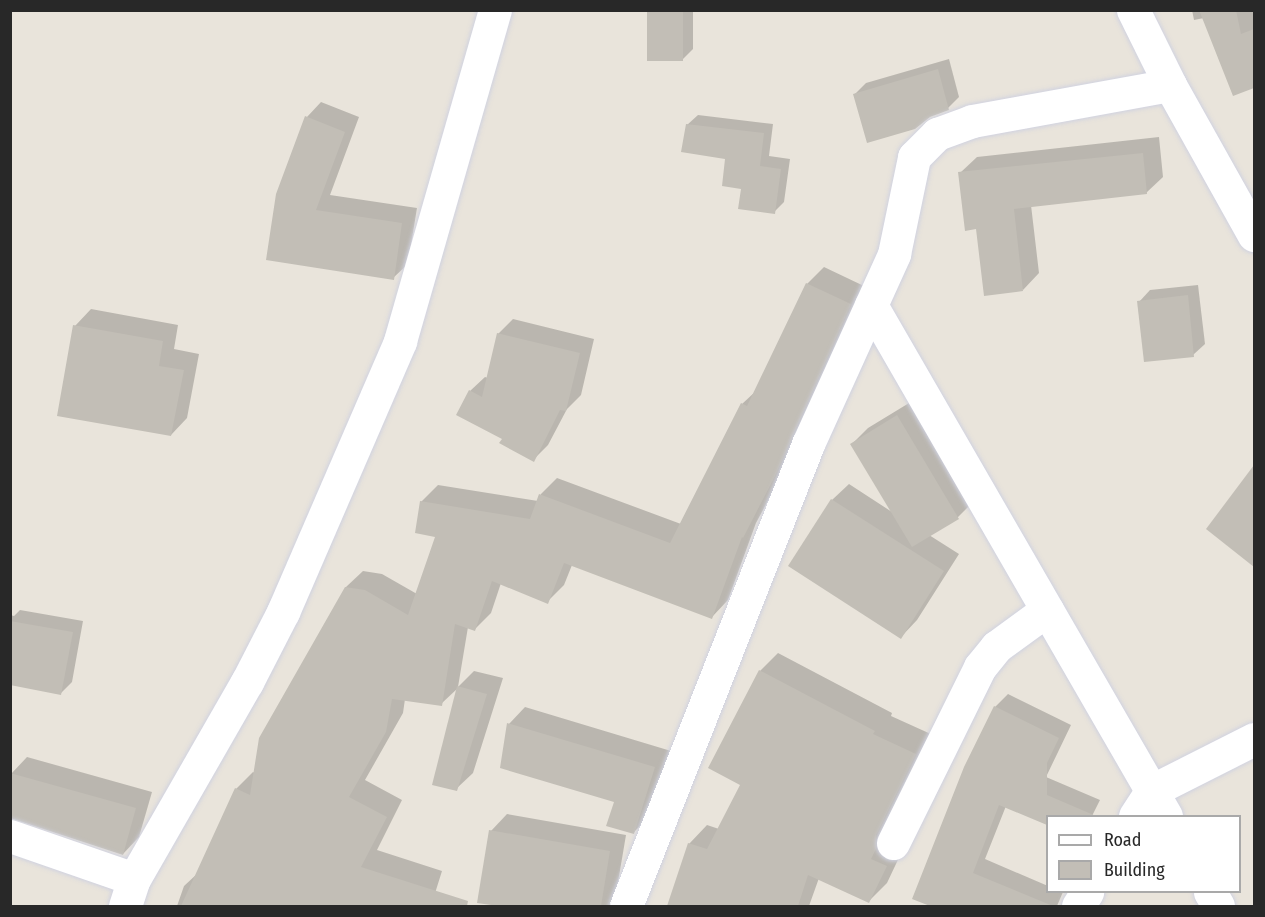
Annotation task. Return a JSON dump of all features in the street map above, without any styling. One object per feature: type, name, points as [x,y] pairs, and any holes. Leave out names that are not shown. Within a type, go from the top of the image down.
[{"type":"street","points":[[10,836],[129,893],[247,682],[283,612],[400,341],[495,10]]},
{"type":"street","points":[[1133,10],[1170,85],[1254,235]]},
{"type":"street","points":[[626,906],[808,444],[894,254],[914,157],[937,134],[972,122],[1170,85]]},
{"type":"street","points":[[870,305],[1047,609],[1151,808],[1254,739]]},
{"type":"street","points":[[892,843],[980,667],[996,647],[1047,609]]},
{"type":"street","points":[[1078,906],[1086,893]]},
{"type":"building","points":[[647,10],[683,10],[683,61],[647,61]]},
{"type":"building","points":[[1199,10],[1236,10],[1241,34],[1254,29],[1254,88],[1233,96]]},
{"type":"building","points":[[938,69],[949,110],[930,117],[915,129],[867,143],[853,94]]},
{"type":"building","points":[[305,116],[345,132],[316,210],[402,223],[394,280],[266,260],[276,194]]},
{"type":"building","points":[[686,124],[764,133],[760,166],[781,169],[775,214],[738,209],[741,189],[722,186],[725,159],[681,152]]},
{"type":"building","points":[[1143,153],[1147,194],[1014,209],[1023,291],[984,296],[976,229],[965,231],[958,172]]},
{"type":"building","points":[[806,283],[851,304],[775,476],[742,537],[712,619],[564,563],[548,604],[492,581],[475,631],[455,624],[442,706],[392,699],[386,732],[349,797],[387,817],[361,867],[468,901],[467,906],[181,906],[235,788],[250,795],[259,738],[345,587],[365,590],[408,615],[435,537],[415,533],[420,501],[530,519],[539,494],[670,543],[741,403],[747,406]]},
{"type":"building","points":[[1188,295],[1194,357],[1144,362],[1137,301]]},
{"type":"building","points":[[73,325],[163,341],[159,366],[184,370],[171,436],[57,416]]},
{"type":"building","points":[[497,333],[580,353],[566,411],[560,410],[534,462],[499,443],[502,439],[456,415],[469,390],[482,397]]},
{"type":"building","points":[[897,415],[959,519],[912,547],[850,444]]},
{"type":"building","points":[[1254,465],[1254,567],[1206,529]]},
{"type":"building","points":[[831,499],[944,571],[901,639],[788,566]]},
{"type":"building","points":[[10,621],[73,632],[61,695],[10,685]]},
{"type":"building","points":[[759,670],[875,731],[873,734],[916,754],[876,835],[876,849],[871,859],[887,866],[869,903],[808,875],[798,906],[667,906],[688,843],[707,849],[740,785],[708,768]]},
{"type":"building","points":[[457,686],[487,694],[457,791],[432,785]]},
{"type":"building","points":[[994,706],[1059,738],[1047,763],[1047,795],[1094,815],[1046,815],[1046,825],[999,805],[973,873],[1053,906],[930,906],[912,899],[964,767]]},
{"type":"building","points":[[507,723],[655,767],[634,834],[606,826],[614,802],[500,768]]},
{"type":"building","points":[[10,773],[136,808],[123,855],[10,818]]},
{"type":"building","points":[[489,830],[610,851],[601,906],[498,906],[477,903]]}]
